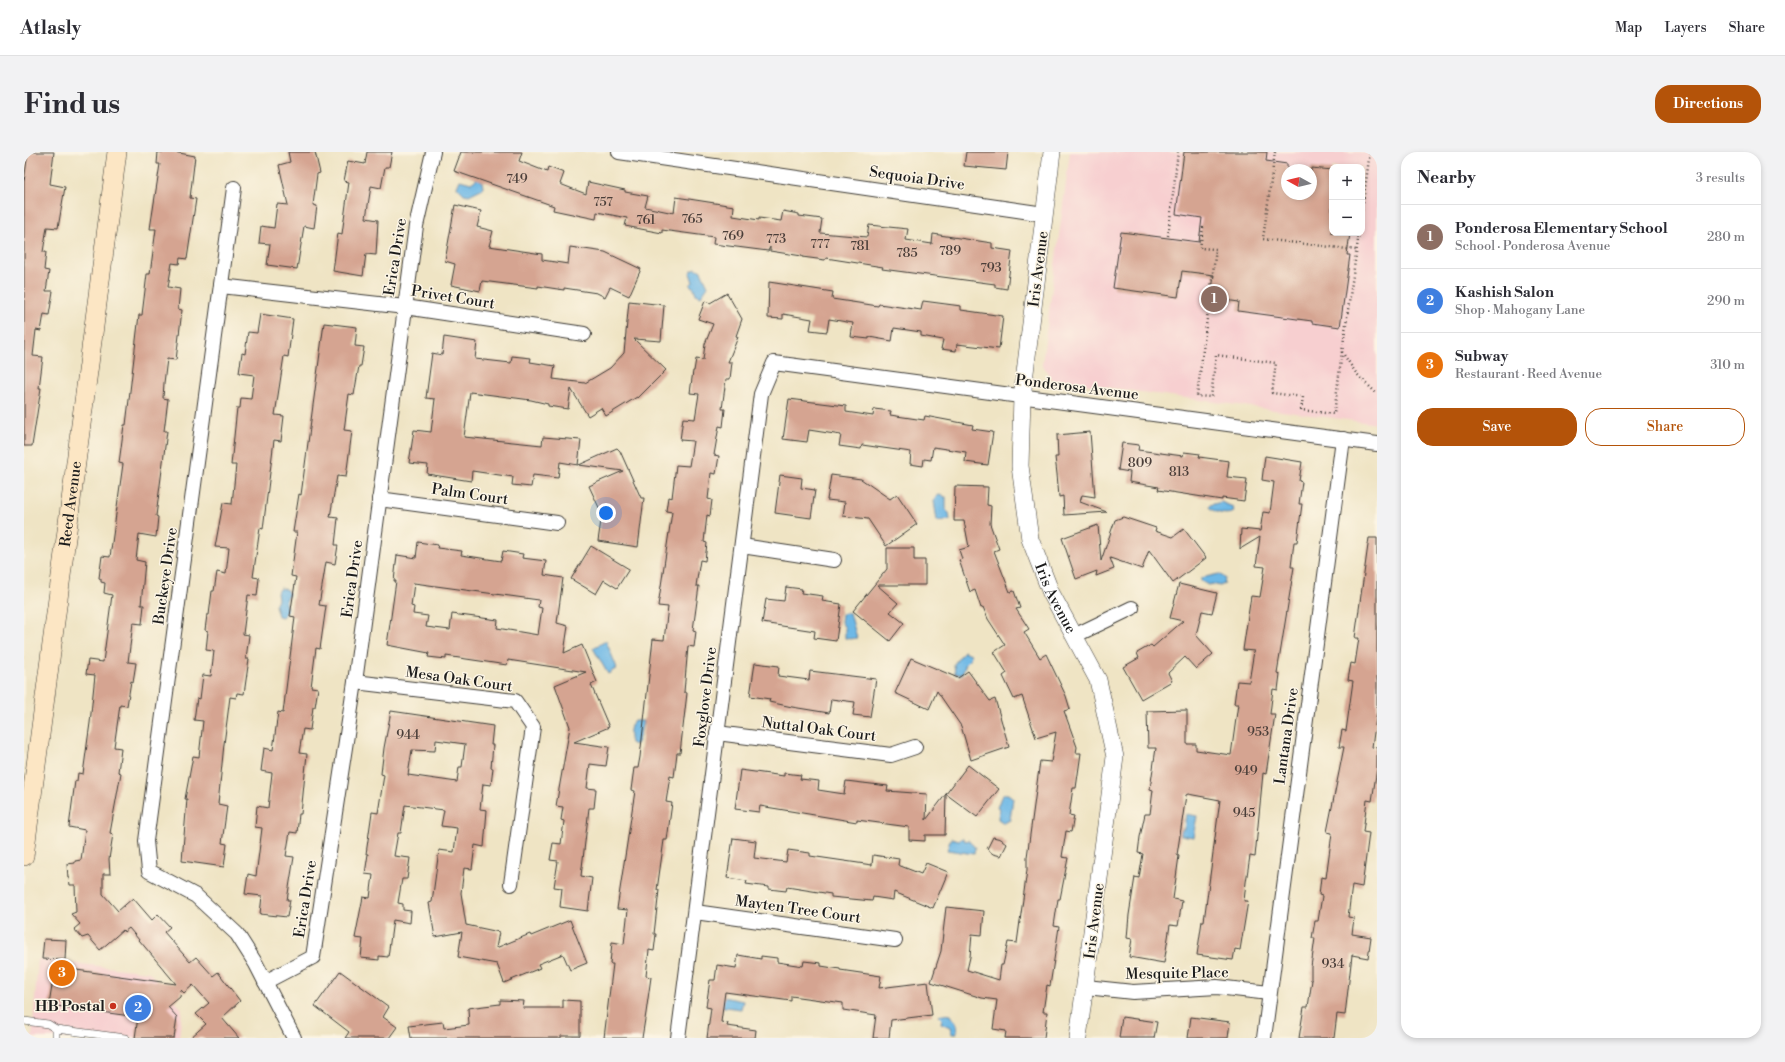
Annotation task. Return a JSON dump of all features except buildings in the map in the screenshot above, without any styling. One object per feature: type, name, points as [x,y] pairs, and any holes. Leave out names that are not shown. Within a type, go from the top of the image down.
[{"type":"main road","name":"Reed Avenue","points":[[24,856],[117,152]]},
{"type":"street","name":"Erica Drive","points":[[265,982],[313,957],[355,682],[416,226],[433,152]]},
{"type":"street","name":"Sequoia Drive","points":[[619,152],[651,155],[1044,214]]},
{"type":"street","name":"Iris Avenue","points":[[1052,152],[1022,397],[1020,466],[1030,539],[1052,593],[1098,680],[1115,757],[1086,987],[1078,1038]]},
{"type":"street","name":"Buckeye Drive","points":[[234,188],[146,841],[149,871],[196,896],[237,934],[256,964],[265,982]]},
{"type":"street","name":"Privet Court","points":[[222,286],[405,307],[584,334]]},
{"type":"street","name":"Ponderosa Avenue","points":[[774,363],[1377,444]]},
{"type":"street","name":"Foxglove Drive","points":[[678,1038],[761,394],[774,363]]},
{"type":"street","name":"Lantana Drive","points":[[1264,1038],[1343,439]]},
{"type":"street","name":"Palm Court","points":[[379,500],[557,523]]},
{"type":"street","points":[[742,546],[834,560]]},
{"type":"street","points":[[1074,636],[1132,608]]},
{"type":"street","name":"Mesa Oak Court","points":[[355,682],[515,701],[533,727],[511,884]]},
{"type":"street","name":"Nuttal Oak Court","points":[[717,733],[891,755],[915,747]]},
{"type":"street","name":"Mayten Tree Court","points":[[695,912],[895,940]]},
{"type":"street","points":[[265,982],[294,1038]]},
{"type":"street","name":"Mesquite Place","points":[[1086,987],[1133,992],[1217,987],[1269,993]]},
{"type":"lane","points":[[24,1021],[48,1024],[56,1028],[125,1038]]},
{"type":"lane","points":[[56,1028],[56,1038]]},
{"type":"path","points":[[1168,236],[1178,152]]},
{"type":"path","points":[[1274,152],[1263,238],[1356,250]]},
{"type":"path","points":[[1363,200],[1370,152]]},
{"type":"path","points":[[1202,226],[1200,248],[1216,249],[1197,396],[1211,398],[1216,355],[1276,363],[1272,393],[1303,397],[1301,410],[1334,414],[1358,236]]},
{"type":"path","points":[[1342,352],[1356,373],[1377,394]]},
{"type":"shaded area","points":[[1070,152],[1377,152],[1377,424],[1053,380],[1042,364]]},
{"type":"shaded area","points":[[38,959],[149,972],[182,1009],[179,1038],[32,1038]]},
{"type":"water","points":[[478,178],[482,181],[483,188],[469,195],[464,194],[457,187],[460,180],[471,183]]},
{"type":"water","points":[[696,268],[701,271],[708,286],[701,296],[696,294],[694,288],[690,285],[693,282],[690,273]]},
{"type":"water","points":[[939,495],[946,497],[946,510],[949,513],[950,520],[937,521],[934,501]]},
{"type":"water","points":[[1221,502],[1233,507],[1234,512],[1228,514],[1221,513],[1214,511],[1209,507],[1210,505]]},
{"type":"water","points":[[1219,574],[1225,578],[1224,584],[1220,586],[1212,584],[1208,585],[1201,581],[1201,578]]},
{"type":"water","points":[[280,588],[286,589],[289,594],[285,603],[288,611],[282,617],[278,616],[275,605],[278,599],[277,592]]},
{"type":"water","points":[[850,613],[857,638],[850,639],[845,638],[845,628],[841,622],[842,614]]},
{"type":"water","points":[[606,641],[617,668],[608,674],[593,648]]},
{"type":"water","points":[[964,651],[971,654],[970,659],[966,663],[962,674],[955,674],[954,664]]},
{"type":"water","points":[[634,721],[643,721],[639,737],[635,745],[631,743],[630,734],[630,728]]},
{"type":"water","points":[[1004,794],[1008,794],[1013,798],[1010,820],[1004,823],[998,819],[999,809],[997,808],[1001,797]]},
{"type":"water","points":[[1186,814],[1197,816],[1193,837],[1181,835],[1181,831],[1184,829]]},
{"type":"water","points":[[951,838],[959,840],[963,838],[965,841],[969,840],[975,848],[974,854],[947,850]]},
{"type":"water","points":[[718,996],[743,1001],[741,1009],[716,1006]]},
{"type":"water","points":[[942,1014],[951,1015],[957,1026],[956,1034],[952,1034],[950,1027],[941,1023],[942,1019],[939,1016]]},
{"type":"place","name":"Ponderosa Elementary School","points":[[1214,299]]},
{"type":"place","name":"Subway","points":[[62,973]]},
{"type":"place","name":"HB Postal","points":[[113,1006]]},
{"type":"place","name":"Kashish Salon","points":[[138,1008]]}]
